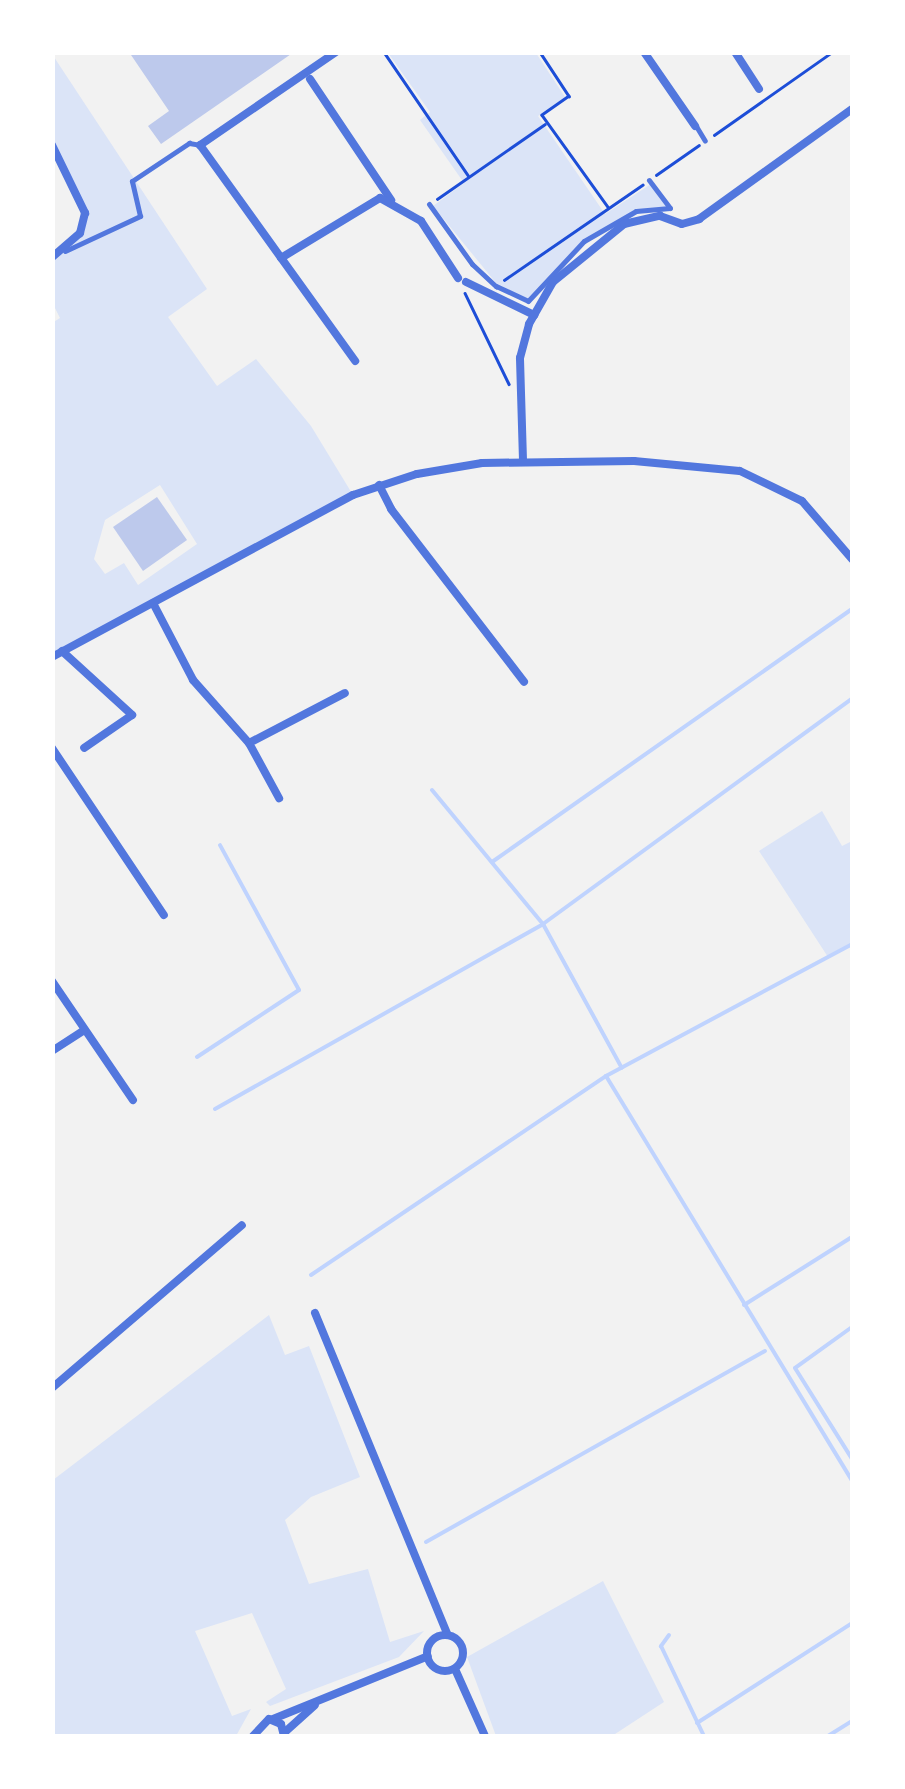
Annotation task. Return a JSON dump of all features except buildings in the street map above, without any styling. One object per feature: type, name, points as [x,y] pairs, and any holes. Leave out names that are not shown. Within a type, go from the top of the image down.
[{"type":"street","points":[[200,145],[336,52]]},
{"type":"street","points":[[644,52],[705,141]]},
{"type":"street","points":[[735,52],[759,89]]},
{"type":"street","points":[[310,79],[392,202]]},
{"type":"street","points":[[523,460],[520,358],[534,314],[553,282],[624,224],[660,216],[682,224],[698,220],[852,109]]},
{"type":"street","points":[[52,257],[140,216],[132,181],[189,143],[200,145],[355,361]]},
{"type":"street","points":[[52,145],[86,213],[80,233],[65,251]]},
{"type":"street","points":[[430,204],[496,286],[528,301],[584,241],[636,211],[670,208],[649,180]]},
{"type":"street","points":[[281,258],[380,198],[421,220],[462,280],[534,314]]},
{"type":"street","points":[[52,657],[380,485],[452,467],[523,460],[679,463],[740,471],[802,501],[852,560]]},
{"type":"street","points":[[380,485],[391,509],[524,682]]},
{"type":"street","points":[[153,604],[194,680],[249,743],[278,798]]},
{"type":"street","points":[[62,651],[132,715],[84,748]]},
{"type":"street","points":[[249,743],[346,693]]},
{"type":"street","points":[[52,748],[164,915]]},
{"type":"street","points":[[52,981],[133,1100]]},
{"type":"street","points":[[52,1052],[84,1030]]},
{"type":"street","points":[[52,1388],[242,1225]]},
{"type":"street","points":[[315,1313],[448,1635],[462,1650],[455,1669],[484,1736]]},
{"type":"street","points":[[255,1735],[273,1720],[428,1656],[433,1640],[448,1635]]},
{"type":"street","points":[[428,1656],[437,1668],[455,1669]]},
{"type":"street","points":[[273,1720],[284,1735],[323,1700]]},
{"type":"path","points":[[384,52],[469,176]]},
{"type":"path","points":[[540,52],[570,96],[542,115],[608,208]]},
{"type":"path","points":[[430,204],[547,122]]},
{"type":"path","points":[[462,280],[508,376],[510,394]]},
{"type":"shaded area","points":[[388,53],[536,53],[565,97],[538,116],[605,214],[651,184],[668,208],[636,210],[584,240],[527,300],[501,289],[433,206],[464,183],[420,120],[430,112]]},
{"type":"shaded area","points":[[52,54],[207,289],[168,317],[217,386],[256,359],[311,426],[353,495],[53,657],[52,323],[60,318],[53,304],[53,257],[80,233],[85,213],[53,145]],"holes":[[[160,485],[197,544],[138,585],[124,563],[105,574],[94,559],[105,520]]]},
{"type":"shaded area","points":[[822,811],[842,846],[852,841],[852,944],[828,957],[759,851]]},
{"type":"shaded area","points":[[269,1315],[285,1355],[309,1346],[360,1477],[311,1497],[285,1520],[309,1584],[368,1569],[390,1642],[424,1631],[399,1657],[270,1706],[266,1702],[286,1689],[252,1613],[195,1631],[232,1716],[251,1709],[236,1736],[53,1736],[53,1480]]},
{"type":"shaded area","points":[[603,1581],[664,1702],[612,1736],[496,1736],[467,1657]]},
{"type":"waterway","points":[[492,862],[852,609]]},
{"type":"waterway","points":[[432,790],[543,924],[852,699]]},
{"type":"waterway","points":[[197,1057],[299,990],[220,845]]},
{"type":"waterway","points":[[215,1109],[543,924],[622,1068]]},
{"type":"waterway","points":[[311,1275],[606,1076],[852,944]]},
{"type":"waterway","points":[[606,1076],[852,1480]]},
{"type":"waterway","points":[[744,1305],[852,1237]]},
{"type":"waterway","points":[[852,1327],[795,1368],[852,1459]]},
{"type":"waterway","points":[[426,1542],[765,1351]]},
{"type":"waterway","points":[[697,1723],[852,1623]]},
{"type":"waterway","points":[[669,1635],[661,1646],[704,1736]]},
{"type":"waterway","points":[[828,1736],[852,1721]]}]
